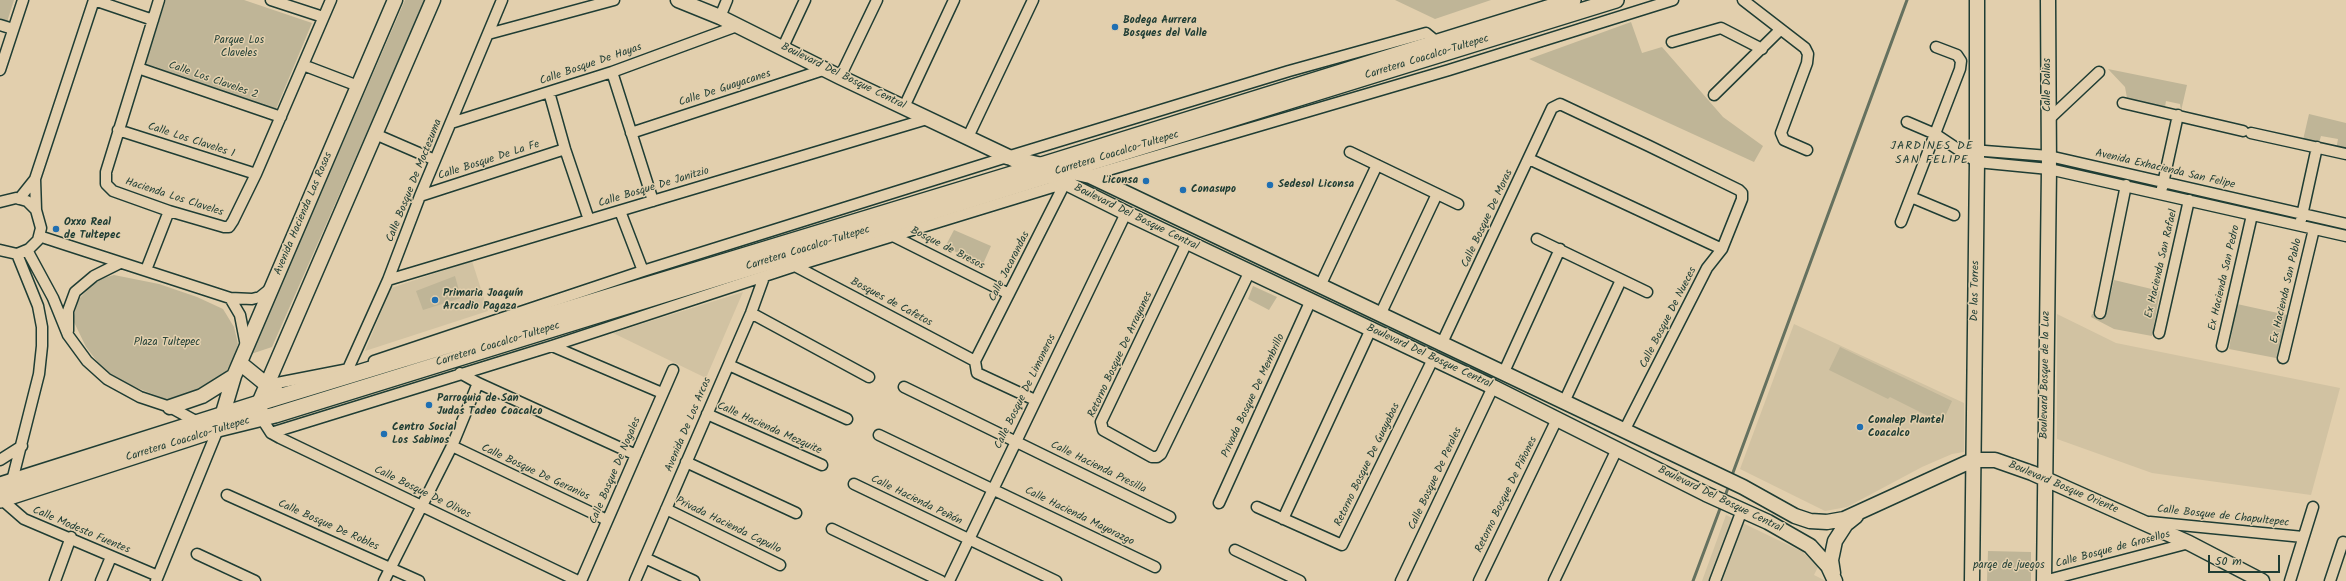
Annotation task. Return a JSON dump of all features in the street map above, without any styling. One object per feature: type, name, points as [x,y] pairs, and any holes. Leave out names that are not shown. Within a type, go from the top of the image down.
[{"type":"main road","name":"Carretera Coacalco-Tultepec","points":[[3,491],[217,426],[262,419],[1437,42],[1573,0]]},
{"type":"main road","name":"Carretera Coacalco-Tultepec","points":[[3,491],[199,422],[217,426],[259,403],[291,395],[1042,169],[1064,177],[1616,0]]},
{"type":"street","points":[[0,70],[23,0]]},
{"type":"street","points":[[19,199],[35,178],[94,0],[153,20]]},
{"type":"street","name":"Hacienda Los Claveles","points":[[159,0],[118,130],[106,172],[106,184],[113,191],[169,211],[224,227],[229,227],[256,174],[331,0]]},
{"type":"street","points":[[271,0],[323,17]]},
{"type":"street","name":"Avenida Hacienda Las Rosas","points":[[217,426],[234,376],[395,0]]},
{"type":"street","points":[[433,0],[259,403],[262,419],[271,433],[460,373],[552,346],[795,266],[895,236],[1064,177]]},
{"type":"street","name":"Calle Bosque De Moctezuma","points":[[348,369],[388,280],[420,196],[502,0]]},
{"type":"street","points":[[488,34],[614,0]]},
{"type":"street","name":"Boulevard Del Bosque Central","points":[[678,0],[720,17],[783,47],[840,77],[1007,157],[1042,169]]},
{"type":"street","points":[[720,17],[727,0]]},
{"type":"street","points":[[783,47],[805,0]]},
{"type":"street","points":[[840,77],[877,0]]},
{"type":"street","points":[[904,107],[954,0]]},
{"type":"street","points":[[968,137],[1033,0]]},
{"type":"street","points":[[1090,176],[1449,70],[1673,0]]},
{"type":"street","points":[[1743,0],[1805,48],[1808,54],[1807,63],[1782,137],[1808,150]]},
{"type":"street","name":"De las Torres","points":[[1972,581],[1977,156],[1977,0]]},
{"type":"street","name":"Calle Dalias","points":[[2048,0],[2049,162]]},
{"type":"street","points":[[0,25],[13,29]]},
{"type":"street","name":"Calle Bosque De Hayas","points":[[451,123],[612,72],[738,26]]},
{"type":"street","points":[[1672,42],[1721,28],[1762,48]]},
{"type":"street","points":[[1714,95],[1780,30]]},
{"type":"street","points":[[267,385],[348,369],[643,271],[1007,157],[1289,71],[1426,33],[1437,42]]},
{"type":"street","points":[[1901,222],[1960,69],[1961,61],[1956,55],[1936,47]]},
{"type":"street","points":[[303,65],[358,86]]},
{"type":"street","name":"Calle Los Claveles 2","points":[[138,68],[281,117]]},
{"type":"street","name":"Calle De Guayacanes","points":[[631,133],[826,69]]},
{"type":"street","points":[[612,72],[653,201]]},
{"type":"street","points":[[2048,120],[2099,72]]},
{"type":"street","points":[[549,92],[565,150],[589,220]]},
{"type":"street","name":"Calle Bosque De Moras","points":[[1441,345],[1552,108],[1556,105],[1560,104],[1649,146],[1742,193]]},
{"type":"street","points":[[2123,104],[2178,115],[2346,154]]},
{"type":"street","points":[[2160,194],[2178,115]]},
{"type":"street","name":"Calle Bosque De Janitzio","points":[[388,280],[927,119]]},
{"type":"street","points":[[1907,122],[1935,134]]},
{"type":"street","name":"Calle Los Claveles 1","points":[[118,130],[256,174]]},
{"type":"street","points":[[375,134],[435,160]]},
{"type":"street","name":"Avenida Exhacienda San Felipe","points":[[1935,134],[1959,148],[1977,156],[2049,162],[2163,182],[2346,224]]},
{"type":"street","points":[[2300,226],[2317,147]]},
{"type":"street","name":"Calle Bosque De La Fe","points":[[420,196],[565,150]]},
{"type":"street","points":[[1350,152],[1458,204]]},
{"type":"street","points":[[1529,159],[1722,249]]},
{"type":"street","name":"Avenida Exhacienda San Felipe","points":[[2049,162],[2160,194],[2346,236]]},
{"type":"street","name":"Boulevard Bosque de la Luz","points":[[2044,581],[2049,162]]},
{"type":"street","points":[[1320,286],[1377,165]]},
{"type":"street","name":"Boulevard Del Bosque Central","points":[[1064,177],[1090,176],[1441,345],[1743,487],[1795,516],[1810,521],[1827,522],[1844,519],[1861,512]]},
{"type":"street","name":"Boulevard Del Bosque Central","points":[[1064,177],[1126,213],[1493,387],[1641,460],[1706,494],[1738,508],[1810,546],[1828,566],[1834,580]]},
{"type":"street","name":"Calle Jacarandas","points":[[975,361],[1009,294],[1064,177]]},
{"type":"street","points":[[0,250],[17,254],[34,245],[39,236],[41,221],[36,210],[35,178]]},
{"type":"street","points":[[2100,313],[2126,185]]},
{"type":"street","name":"Calle Bosque De Nueces","points":[[1624,431],[1707,268],[1722,249],[1742,199],[1742,193]]},
{"type":"street","points":[[1380,315],[1437,194]]},
{"type":"street","points":[[1911,197],[1954,215]]},
{"type":"street","points":[[0,202],[10,199],[19,199],[26,201],[36,210]]},
{"type":"street","name":"Ex Hacienda San Rafael","points":[[2159,333],[2189,200]]},
{"type":"street","points":[[146,270],[169,211]]},
{"type":"street","points":[[620,211],[643,271]]},
{"type":"street","points":[[1158,228],[1165,211]]},
{"type":"street","name":"Calle Bosque De Limoneros","points":[[949,581],[1126,213]]},
{"type":"street","name":"Ex Hacienda San Pedro","points":[[2222,346],[2252,215]]},
{"type":"street","name":"Ex Hacienda San Pablo","points":[[2283,358],[2314,229]]},
{"type":"street","points":[[39,236],[230,298],[252,299],[260,297],[273,286]]},
{"type":"street","name":"Bosque de Bresos","points":[[895,236],[1009,294]]},
{"type":"street","points":[[1537,239],[1648,292]]},
{"type":"street","name":"Retorno Bosque De Arrayanes","points":[[1187,242],[1101,422],[1103,430],[1152,457],[1157,457],[1161,454],[1250,271]]},
{"type":"street","points":[[1503,374],[1560,249]]},
{"type":"street","points":[[27,250],[52,298],[68,335],[87,361],[107,379],[140,397],[170,407],[199,422]]},
{"type":"street","points":[[3,491],[22,446],[39,374],[42,327],[38,306],[17,254]]},
{"type":"street","points":[[68,335],[68,311],[75,292],[94,276],[120,262]]},
{"type":"street","name":"Bosques de Cafetos","points":[[795,266],[975,361]]},
{"type":"street","name":"Avenida De Los Arcos","points":[[635,581],[729,365],[751,313],[764,277]]},
{"type":"street","points":[[1564,402],[1622,280]]},
{"type":"street","points":[[230,298],[240,315],[246,349]]},
{"type":"street","name":"Privada Bosque De Membrillo","points":[[1219,503],[1311,300]]},
{"type":"street","points":[[751,313],[869,377]]},
{"type":"street","points":[[1283,519],[1371,329]]},
{"type":"street","points":[[1406,346],[1412,331]]},
{"type":"street","points":[[552,346],[662,393]]},
{"type":"street","name":"Retorno Bosque De Guayabas","points":[[1258,507],[1338,545],[1342,545],[1345,542],[1433,359]]},
{"type":"street","points":[[975,361],[976,374],[1035,400]]},
{"type":"street","points":[[240,363],[267,385],[291,395]]},
{"type":"street","points":[[729,365],[847,419]]},
{"type":"street","name":"Calle Bosque De Nogales","points":[[580,581],[672,370]]},
{"type":"street","points":[[460,373],[478,383],[636,455]]},
{"type":"street","points":[[170,407],[202,396],[234,376]]},
{"type":"street","points":[[384,581],[452,446],[478,383]]},
{"type":"street","name":"Calle Bosque De Perales","points":[[1401,581],[1493,387]]},
{"type":"street","name":"Calle Hacienda Presilla","points":[[904,388],[1170,517]]},
{"type":"street","name":"Calle Hacienda Mezquite","points":[[707,414],[822,465]]},
{"type":"street","name":"Retorno Bosque De Piñones","points":[[1479,581],[1557,419]]},
{"type":"street","points":[[157,578],[208,459],[217,426]]},
{"type":"street","name":"Calle Bosque De Olivos","points":[[271,433],[580,581]]},
{"type":"street","name":"Calle Hacienda Mayorazgo","points":[[879,435],[1155,567]]},
{"type":"street","points":[[1641,460],[1648,443]]},
{"type":"street","points":[[0,460],[22,446]]},
{"type":"street","name":"Calle Bosque De Geranios","points":[[452,446],[607,520]]},
{"type":"street","points":[[1554,581],[1617,449]]},
{"type":"street","name":"Boulevard Bosque Oriente","points":[[1861,512],[1973,460],[1995,460],[2045,479],[2189,543],[2262,581]]},
{"type":"street","points":[[686,462],[796,513]]},
{"type":"street","name":"Calle Hacienda Peñón","points":[[854,484],[1056,581]]},
{"type":"street","name":"Calle Modesto Fuentes","points":[[3,491],[24,519],[71,538],[157,578]]},
{"type":"street","name":"Calle Bosque De Robles","points":[[227,494],[419,581]]},
{"type":"street","points":[[2290,581],[2313,507]]},
{"type":"street","points":[[1715,581],[1738,508]]},
{"type":"street","name":"Privada Hacienda Capullo","points":[[666,509],[780,565]]},
{"type":"street","points":[[1834,580],[1831,560],[1835,541],[1846,524],[1861,512]]},
{"type":"street","name":"Calle Bosque de Chapultepec","points":[[2140,521],[2303,538]]},
{"type":"street","points":[[832,529],[941,581]]},
{"type":"street","points":[[55,581],[71,538]]},
{"type":"street","points":[[2330,581],[2344,542]]},
{"type":"street","name":"Calle Bosque de Grosellos","points":[[2044,581],[2189,543]]},
{"type":"street","points":[[1234,550],[1300,581]]},
{"type":"street","points":[[198,554],[255,581]]},
{"type":"street","points":[[102,581],[111,556]]},
{"type":"street","points":[[645,558],[694,581]]},
{"type":"shaded area","name":"Primaria Joaquín Arcadio Pagaza","points":[[472,261],[488,311],[365,351],[391,288]]},
{"type":"shaded area","points":[[743,292],[706,378],[613,333]]},
{"type":"shaded area","points":[[2057,314],[2116,343],[2340,388],[2311,495],[2152,473],[2057,439]]},
{"type":"shaded area","name":"Conalep Plantel Coacalco","points":[[1794,324],[1964,403],[1964,452],[1952,454],[1922,467],[1847,507],[1825,511],[1740,469]]},
{"type":"shaded area","points":[[1726,515],[1803,552],[1818,567],[1814,575],[1826,581],[1702,581]]},
{"type":"green space","points":[[0,0],[14,0],[7,22],[0,20]]},
{"type":"green space","name":"Parque Los Claveles","points":[[166,0],[244,0],[312,23],[276,109],[145,65]]},
{"type":"green space","points":[[405,0],[425,0],[272,347],[251,354]]},
{"type":"green space","points":[[1395,0],[1491,0],[1435,19]]},
{"type":"green space","points":[[1631,22],[1642,53],[1662,47],[1723,117],[1763,146],[1754,162],[1529,59]]},
{"type":"green space","points":[[2108,69],[2187,85],[2181,111],[2180,104],[2166,101],[2165,107],[2127,98],[2125,87]]},
{"type":"green space","points":[[2309,114],[2346,123],[2346,151],[2336,150],[2338,139],[2321,136],[2319,143],[2303,140]]},
{"type":"green space","points":[[954,230],[991,246],[983,264],[945,247]]},
{"type":"green space","name":"Plaza Tultepec","points":[[114,275],[159,284],[197,297],[223,309],[234,327],[238,344],[233,359],[223,377],[183,399],[165,399],[130,385],[103,369],[86,347],[73,320],[78,300],[97,280]]},
{"type":"green space","points":[[455,276],[461,298],[423,310],[416,291]]},
{"type":"green space","points":[[2114,280],[2160,291],[2152,336],[2114,329],[2091,317],[2092,314],[2105,317]]},
{"type":"green space","points":[[1253,286],[1277,297],[1269,310],[1248,299]]},
{"type":"green space","points":[[2237,304],[2287,315],[2276,358],[2229,349]]},
{"type":"green space","points":[[1840,347],[1952,401],[1942,423],[1890,397],[1888,399],[1829,370]]},
{"type":"green space","name":"parqe de juegos","points":[[1988,551],[2031,552],[2031,581],[1987,581]]},
{"type":"waterway","points":[[1731,478],[1907,0]]},
{"type":"waterway","points":[[1724,499],[1729,485]]},
{"type":"waterway","points":[[1693,581],[1721,506]]},
{"type":"place","name":"Bodega Aurrera Bosques del Valle","points":[[1115,27]]},
{"type":"place","name":"Liconsa","points":[[1146,181]]},
{"type":"place","name":"Sedesol Liconsa","points":[[1270,185]]},
{"type":"place","name":"Conasupo","points":[[1183,190]]},
{"type":"place","name":"Oxxo Real de Tultepec","points":[[56,229]]},
{"type":"place","name":"Primaria Joaquín Arcadio Pagaza","points":[[435,300]]},
{"type":"place","name":"Parroquia de San Judas Tadeo Coacalco","points":[[429,405]]},
{"type":"place","name":"Conalep Plantel Coacalco","points":[[1860,427]]},
{"type":"place","name":"Centro Social Los Sabinos","points":[[384,434]]},
{"type":"district","name":"JARDINES DE SAN FELIPE","points":[[1932,154]]}]
